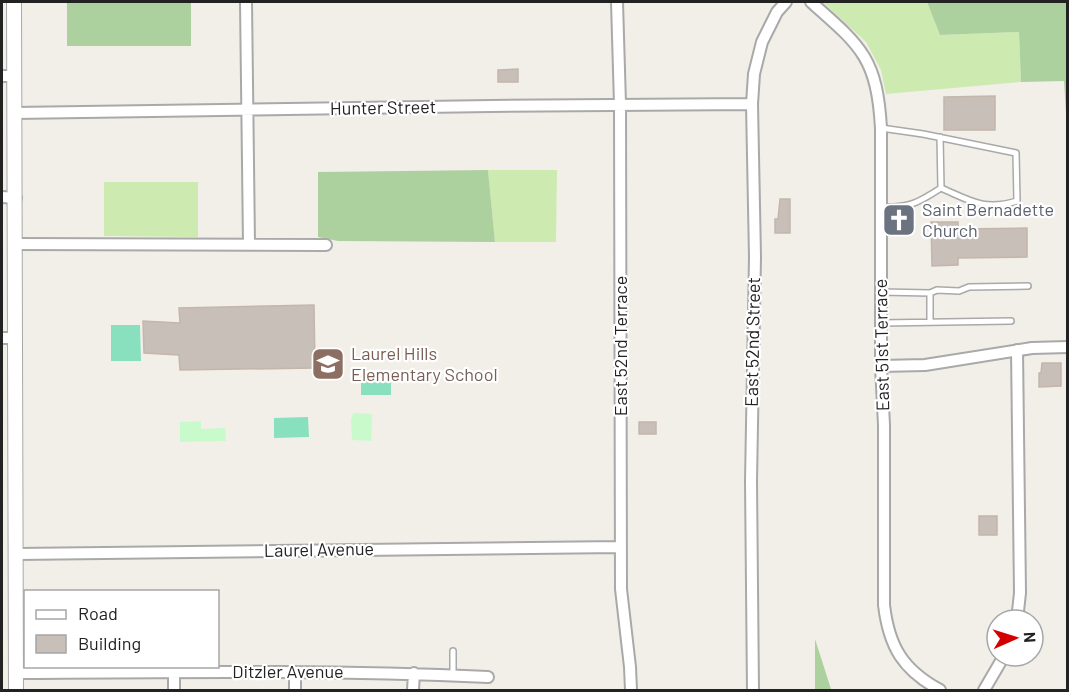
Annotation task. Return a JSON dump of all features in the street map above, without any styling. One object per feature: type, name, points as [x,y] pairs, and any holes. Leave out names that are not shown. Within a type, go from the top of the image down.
[{"type":"street","points":[[15,2],[8,76],[14,113],[9,197],[15,244],[8,338],[17,554],[16,690]]},
{"type":"street","points":[[246,2],[249,244]]},
{"type":"street","name":"East 52nd Terrace","points":[[617,2],[622,364],[620,547],[621,589],[631,690]]},
{"type":"street","name":"East 52nd Street","points":[[753,690],[752,105],[754,74],[762,42],[777,12],[786,2]]},
{"type":"street","name":"East 51st Terrace","points":[[811,2],[859,46],[872,68],[879,96],[884,605],[887,629],[896,651],[911,670],[940,690]]},
{"type":"street","name":"Hunter Street","points":[[14,113],[752,105]]},
{"type":"street","points":[[15,244],[326,244]]},
{"type":"street","points":[[881,366],[925,365],[1017,350],[1068,347]]},
{"type":"street","points":[[1017,350],[1018,608]]},
{"type":"street","name":"Laurel Avenue","points":[[17,554],[620,547]]},
{"type":"street","points":[[984,690],[997,668]]},
{"type":"street","points":[[174,672],[174,690]]},
{"type":"street","points":[[295,690],[296,672]]},
{"type":"street","name":"Ditzler Avenue","points":[[16,673],[296,672],[414,673],[488,677]]},
{"type":"street","points":[[413,690],[414,673]]},
{"type":"lane","points":[[881,128],[940,137],[1016,153],[1017,201],[1004,205],[977,204],[941,188]]},
{"type":"lane","points":[[940,137],[941,188]]},
{"type":"lane","points":[[881,207],[901,207],[913,204],[941,188]]},
{"type":"lane","points":[[881,292],[930,293],[937,290],[959,291],[969,287],[1028,286]]},
{"type":"lane","points":[[930,293],[930,321]]},
{"type":"lane","points":[[881,323],[1011,321]]},
{"type":"lane","points":[[453,651],[453,675]]},
{"type":"green space","points":[[67,2],[191,2],[191,46],[67,46]]},
{"type":"green space","points":[[823,2],[927,2],[940,35],[1019,32],[1021,82],[886,94],[881,70],[866,42]]},
{"type":"green space","points":[[927,2],[1067,2],[1067,129],[1064,81],[1021,82],[1019,32],[940,35]]},
{"type":"green space","points":[[488,170],[557,170],[556,242],[495,242]]},
{"type":"green space","points":[[488,170],[495,242],[338,241],[318,237],[318,172]]},
{"type":"green space","points":[[104,182],[198,182],[198,237],[104,236]]},
{"type":"green space","points":[[111,325],[140,325],[141,361],[111,361]]},
{"type":"green space","points":[[361,375],[391,375],[391,395],[361,395]]},
{"type":"green space","points":[[353,413],[372,414],[371,441],[352,440]]},
{"type":"green space","points":[[308,417],[309,437],[274,438],[274,418]]},
{"type":"green space","points":[[201,421],[201,429],[225,428],[226,441],[180,442],[180,422]]},
{"type":"green space","points":[[815,639],[831,689],[831,690],[815,690]]},
{"type":"building","points":[[518,69],[518,82],[498,82],[498,70]]},
{"type":"building","points":[[995,96],[995,130],[944,130],[944,97]]},
{"type":"building","points":[[780,199],[790,199],[790,233],[775,233],[775,219],[778,219]]},
{"type":"building","points":[[931,222],[958,222],[958,229],[1027,228],[1027,257],[958,258],[958,265],[932,266]]},
{"type":"building","points":[[314,305],[315,368],[180,370],[179,355],[144,353],[143,321],[180,323],[179,308]]},
{"type":"building","points":[[1042,363],[1061,363],[1061,386],[1039,387]]},
{"type":"building","points":[[639,422],[656,422],[656,434],[639,434]]},
{"type":"building","points":[[979,516],[997,516],[997,535],[979,535]]},
{"type":"place","name":"Saint Bernadette Church","points":[[899,220]]},
{"type":"place","name":"Laurel Hills Elementary School","points":[[328,364]]}]
